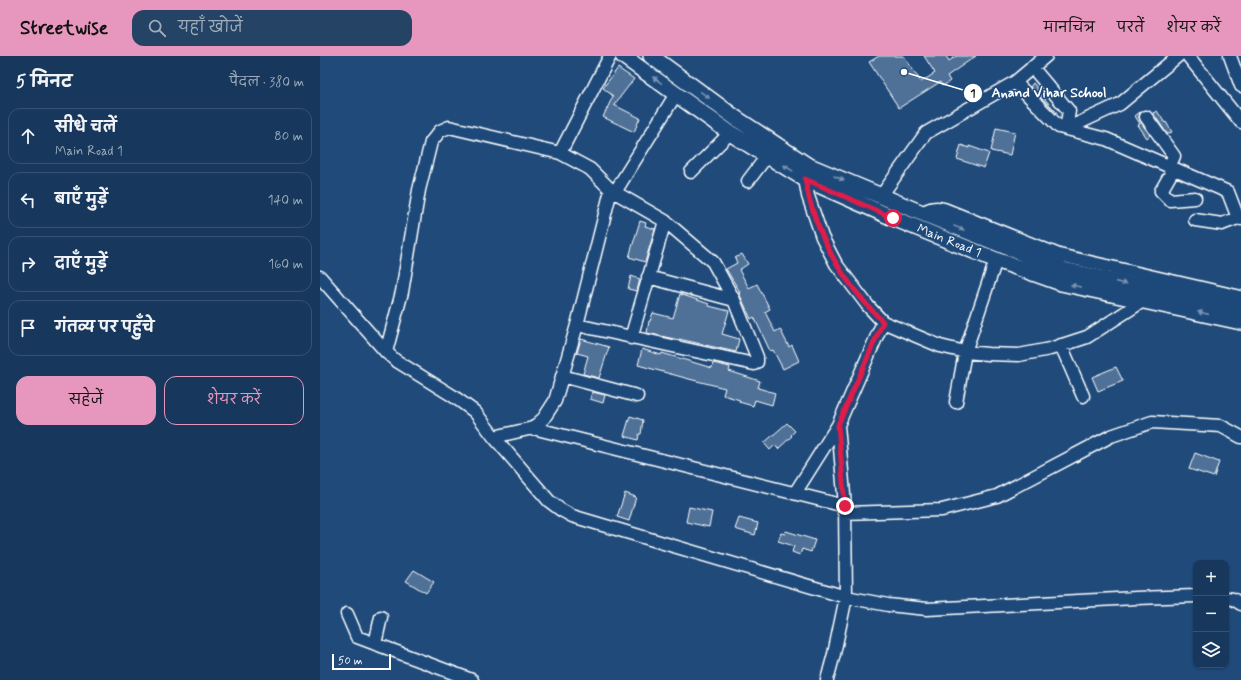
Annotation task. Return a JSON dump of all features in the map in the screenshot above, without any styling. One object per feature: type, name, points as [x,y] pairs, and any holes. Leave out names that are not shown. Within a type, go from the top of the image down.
[{"type":"main road","name":"Main Road 1","points":[[623,56],[730,133],[805,179],[893,218],[996,260],[1061,283],[1241,322]]},
{"type":"main road","name":"Main Road 1","points":[[650,56],[737,119],[807,165],[922,214],[1064,270],[1241,309]]},
{"type":"street","points":[[560,153],[610,56]]},
{"type":"street","points":[[881,196],[926,133],[1015,82],[1046,56]]},
{"type":"street","points":[[1066,129],[1120,104],[1178,56]]},
{"type":"street","points":[[1188,56],[1241,122]]},
{"type":"street","points":[[1230,56],[1241,86]]},
{"type":"street","points":[[1032,67],[1069,111],[1066,129]]},
{"type":"street","points":[[1015,82],[1059,128],[1106,140],[1228,192],[1239,219],[1222,224],[1195,220]]},
{"type":"street","points":[[534,428],[544,418],[555,401],[613,191],[676,94]]},
{"type":"street","points":[[1146,117],[1174,156],[1171,169],[1161,191],[1170,200],[1195,198]]},
{"type":"street","points":[[386,352],[402,292],[419,190],[431,142],[440,131],[449,127],[560,153],[590,169],[613,191],[665,221],[713,262],[734,300],[757,357],[757,362],[754,364],[577,325]]},
{"type":"street","points":[[691,172],[730,133]]},
{"type":"street","points":[[748,181],[767,156]]},
{"type":"street","points":[[805,179],[808,196],[822,237],[836,264],[868,306],[883,322],[940,346],[965,352],[1019,355],[1050,349],[1087,337],[1143,301]]},
{"type":"street","points":[[922,214],[935,207],[939,208],[1059,255],[1241,296]]},
{"type":"street","points":[[632,338],[665,221]]},
{"type":"street","points":[[956,402],[965,352],[996,260]]},
{"type":"street","points":[[320,277],[386,352],[395,360],[453,396],[475,412],[494,437],[549,501],[572,516],[846,597],[888,605],[927,609],[1193,596]]},
{"type":"street","points":[[648,277],[734,300]]},
{"type":"street","points":[[795,493],[838,425],[883,322]]},
{"type":"street","points":[[1061,346],[1084,396]]},
{"type":"street","points":[[562,376],[637,396]]},
{"type":"street","points":[[494,437],[534,428],[795,493],[844,510],[942,510],[997,496],[1111,436],[1152,422],[1221,426],[1241,437]]},
{"type":"street","points":[[827,680],[846,597],[844,510],[838,425]]},
{"type":"street","points":[[1229,598],[1241,604]]},
{"type":"street","points":[[347,614],[357,637],[472,680]]},
{"type":"street","points":[[374,644],[381,617]]},
{"type":"building","points":[[879,56],[904,56],[921,82],[935,73],[924,56],[946,56],[949,61],[956,56],[976,56],[947,76],[950,81],[943,86],[940,82],[899,108],[869,62]]},
{"type":"building","points":[[618,68],[634,79],[614,105],[640,118],[634,132],[603,117],[613,96],[603,88]]},
{"type":"building","points":[[1033,83],[1038,89],[1037,90],[1058,114],[1030,87]]},
{"type":"building","points":[[1157,111],[1172,132],[1167,134],[1153,113]]},
{"type":"building","points":[[1140,112],[1140,121],[1150,135],[1147,138],[1138,125],[1140,124],[1135,116]]},
{"type":"building","points":[[996,128],[1015,132],[1010,155],[991,151]]},
{"type":"building","points":[[961,145],[969,148],[969,146],[989,153],[984,168],[957,159]]},
{"type":"building","points":[[640,221],[646,223],[645,226],[655,229],[645,262],[629,257]]},
{"type":"building","points":[[742,254],[748,264],[739,270],[749,288],[757,284],[770,309],[765,312],[775,332],[780,329],[789,347],[792,345],[799,361],[783,369],[773,350],[770,351],[754,317],[751,319],[739,293],[740,292],[726,269],[737,263],[735,258]]},
{"type":"building","points":[[631,276],[640,279],[637,291],[628,289]]},
{"type":"building","points":[[680,294],[709,304],[709,306],[729,311],[722,334],[739,339],[736,352],[647,333],[649,321],[653,313],[673,318]]},
{"type":"building","points":[[581,339],[609,347],[599,378],[583,374],[588,356],[577,353]]},
{"type":"building","points":[[642,349],[661,355],[662,353],[712,368],[713,363],[730,367],[729,371],[760,381],[758,388],[775,393],[772,405],[755,400],[753,406],[739,402],[740,400],[723,395],[725,388],[638,365]]},
{"type":"building","points":[[1116,367],[1123,381],[1098,391],[1092,377]]},
{"type":"building","points":[[592,392],[605,395],[603,403],[590,399]]},
{"type":"building","points":[[630,416],[643,420],[641,434],[639,434],[638,440],[624,436]]},
{"type":"building","points":[[787,423],[795,431],[791,435],[792,436],[778,449],[775,445],[770,450],[764,443]]},
{"type":"building","points":[[1195,453],[1219,462],[1214,477],[1189,469]]},
{"type":"building","points":[[625,493],[636,497],[629,521],[617,517]]},
{"type":"building","points":[[689,507],[712,512],[709,527],[686,522]]},
{"type":"building","points":[[739,518],[758,523],[755,535],[735,529]]},
{"type":"building","points":[[786,531],[815,540],[811,552],[802,549],[800,555],[792,552],[794,546],[778,541],[781,533],[785,534]]},
{"type":"building","points":[[414,570],[434,582],[426,593],[406,581]]},
{"type":"place","name":"Anand Vihar School","points":[[904,72]]},
{"type":"route","points":[[845,506],[838,425],[883,322],[868,306],[836,264],[822,237],[808,196],[805,179],[893,218]]}]
